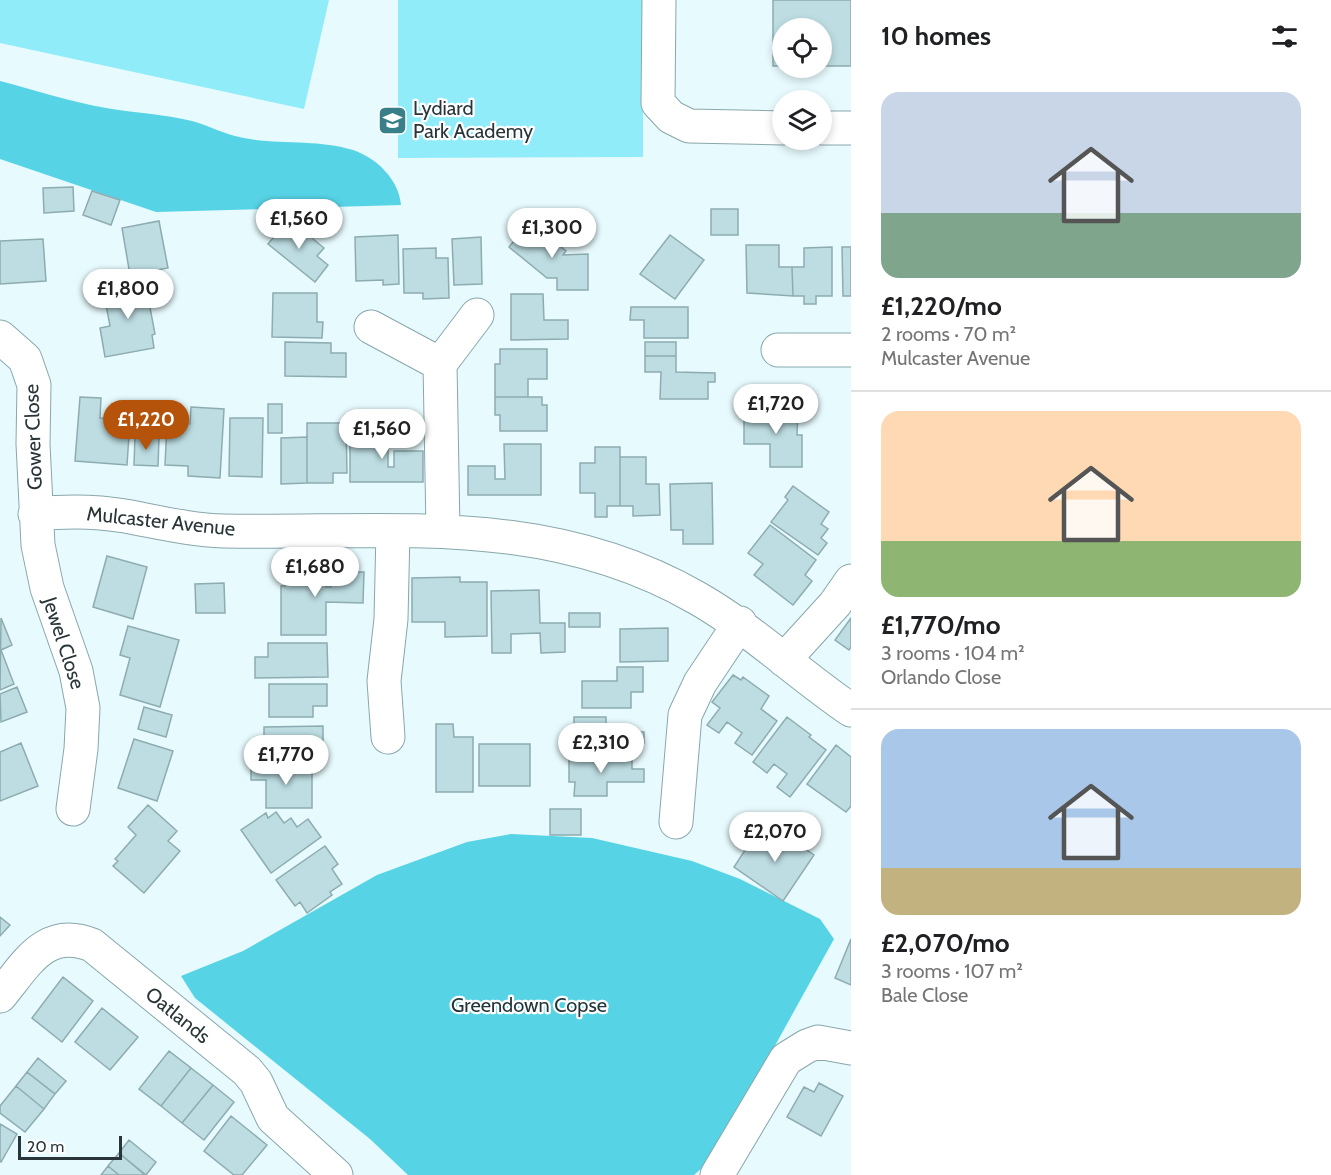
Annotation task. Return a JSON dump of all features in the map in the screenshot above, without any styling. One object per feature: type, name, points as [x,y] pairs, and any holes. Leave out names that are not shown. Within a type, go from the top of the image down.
[{"type":"street","points":[[659,0],[658,103],[671,117],[689,126],[772,128]]},
{"type":"street","points":[[832,128],[851,128]]},
{"type":"street","points":[[443,530],[440,364],[477,315]]},
{"type":"street","points":[[370,327],[440,364]]},
{"type":"street","name":"Gower Close","points":[[0,337],[25,359],[34,385],[35,514]]},
{"type":"street","points":[[778,350],[851,350]]},
{"type":"street","name":"Mulcaster Avenue","points":[[35,514],[86,512],[221,531],[443,530],[502,534],[574,547],[665,582],[740,623],[784,660],[851,710]]},
{"type":"street","name":"Jewel Close","points":[[35,514],[38,545],[47,588],[70,651],[82,699],[81,749],[73,809]]},
{"type":"street","points":[[388,737],[384,681],[391,619],[393,531]]},
{"type":"street","points":[[784,660],[835,604],[851,580]]},
{"type":"street","points":[[676,822],[685,715],[711,665],[740,623]]},
{"type":"street","name":"Oatlands","points":[[0,996],[47,944],[58,939],[69,939],[92,945],[247,1071],[256,1082],[273,1118],[336,1175]]},
{"type":"street","points":[[729,1171],[786,1059],[818,1042],[851,1048]]},
{"type":"shaded area","points":[[0,0],[329,0],[304,109],[0,43]]},
{"type":"shaded area","points":[[398,0],[643,0],[643,157],[398,158]]},
{"type":"green space","points":[[0,81],[117,110],[192,121],[244,138],[327,144],[353,150],[370,158],[385,171],[396,187],[401,205],[156,212],[0,159]]},
{"type":"green space","name":"Greendown Copse","points":[[511,834],[592,838],[692,861],[740,879],[820,919],[834,939],[772,1051],[725,1148],[694,1175],[408,1175],[370,1139],[195,998],[181,976],[243,951],[377,875],[467,842]]},
{"type":"building","points":[[773,0],[851,0],[851,66],[832,66],[832,18],[773,18]]},
{"type":"building","points":[[73,187],[74,211],[44,213],[43,188]]},
{"type":"building","points":[[92,191],[120,200],[111,225],[83,215]]},
{"type":"building","points":[[711,209],[738,209],[738,235],[711,235]]},
{"type":"building","points":[[289,219],[324,248],[317,256],[328,265],[315,282],[268,244]]},
{"type":"building","points":[[159,221],[168,268],[130,275],[122,228]]},
{"type":"building","points":[[530,222],[566,251],[563,255],[588,254],[588,290],[557,290],[557,278],[547,278],[509,247]]},
{"type":"building","points":[[398,235],[399,284],[383,285],[383,280],[356,281],[355,237]]},
{"type":"building","points":[[670,235],[704,260],[675,299],[640,274]]},
{"type":"building","points":[[481,237],[482,284],[454,285],[452,239]]},
{"type":"building","points":[[43,239],[46,281],[0,284],[0,241]]},
{"type":"building","points":[[746,245],[779,245],[779,267],[792,267],[793,296],[747,293]]},
{"type":"building","points":[[832,247],[832,296],[816,296],[816,304],[804,304],[804,296],[793,296],[792,267],[804,267],[804,248]]},
{"type":"building","points":[[842,247],[851,247],[851,296],[843,296]]},
{"type":"building","points":[[436,248],[436,258],[448,258],[449,298],[423,299],[423,293],[404,293],[403,249]]},
{"type":"building","points":[[145,281],[155,334],[152,335],[154,348],[105,357],[100,328],[110,326],[103,289]]},
{"type":"building","points":[[273,293],[317,293],[317,322],[323,322],[322,338],[272,337]]},
{"type":"building","points":[[511,294],[543,294],[544,320],[568,320],[568,339],[511,340]]},
{"type":"building","points":[[631,307],[688,307],[688,338],[644,338],[644,320],[630,320]]},
{"type":"building","points":[[285,342],[331,343],[331,353],[346,353],[346,377],[285,376]]},
{"type":"building","points":[[645,342],[676,342],[676,356],[645,356]]},
{"type":"building","points":[[500,349],[547,349],[547,379],[528,379],[528,397],[495,397],[495,364],[500,364]]},
{"type":"building","points":[[645,356],[676,356],[676,372],[715,373],[715,382],[708,382],[708,399],[660,399],[661,372],[645,372]]},
{"type":"building","points":[[80,397],[101,398],[100,418],[130,420],[127,465],[75,461]]},
{"type":"building","points":[[495,397],[542,397],[542,405],[547,405],[547,431],[500,431],[500,415],[495,415]]},
{"type":"building","points":[[268,404],[282,404],[282,433],[268,433]]},
{"type":"building","points":[[191,407],[224,409],[220,478],[188,476],[188,466],[165,465],[167,423],[190,424]]},
{"type":"building","points":[[744,410],[798,410],[797,435],[802,435],[802,467],[770,467],[770,444],[744,444]]},
{"type":"building","points":[[230,418],[263,418],[262,477],[229,476]]},
{"type":"building","points":[[307,423],[346,423],[347,473],[333,473],[333,483],[307,483]]},
{"type":"building","points":[[350,431],[388,431],[388,467],[394,467],[394,451],[423,451],[423,482],[350,482]]},
{"type":"building","points":[[135,436],[159,438],[158,466],[134,465]]},
{"type":"building","points":[[307,437],[307,483],[281,484],[281,438]]},
{"type":"building","points":[[504,444],[541,444],[541,495],[468,495],[468,466],[495,466],[495,479],[505,479]]},
{"type":"building","points":[[595,447],[620,447],[620,506],[607,506],[607,517],[595,517],[595,493],[580,493],[580,463],[595,463]]},
{"type":"building","points":[[620,457],[646,457],[646,484],[659,484],[660,515],[633,516],[633,506],[620,506]]},
{"type":"building","points":[[712,483],[713,544],[683,544],[683,530],[671,530],[670,484]]},
{"type":"building","points":[[793,486],[829,512],[821,524],[828,529],[821,538],[827,543],[818,555],[771,522],[788,500],[785,497]]},
{"type":"building","points":[[770,525],[816,560],[805,575],[812,581],[793,605],[754,575],[763,564],[748,553]]},
{"type":"building","points":[[107,556],[147,567],[133,619],[93,607]]},
{"type":"building","points":[[286,567],[326,567],[326,587],[331,587],[332,572],[364,572],[363,603],[326,602],[326,635],[281,635],[281,586],[285,586]]},
{"type":"building","points":[[460,577],[460,582],[487,582],[487,636],[445,637],[445,622],[412,622],[412,578]]},
{"type":"building","points":[[224,583],[225,613],[196,613],[195,584]]},
{"type":"building","points":[[539,590],[540,623],[565,623],[565,652],[541,653],[540,633],[511,634],[511,653],[492,653],[491,591]]},
{"type":"building","points":[[569,613],[600,613],[600,627],[569,627]]},
{"type":"building","points":[[1,618],[12,645],[1,650],[14,684],[0,690]]},
{"type":"building","points":[[851,618],[851,647],[849,650],[835,640]]},
{"type":"building","points":[[128,626],[179,640],[160,707],[120,695],[130,658],[120,655]]},
{"type":"building","points":[[668,628],[668,661],[620,662],[620,629]]},
{"type":"building","points":[[268,643],[327,643],[328,677],[255,678],[255,657],[268,657]]},
{"type":"building","points":[[617,667],[643,667],[643,692],[631,692],[631,708],[582,708],[582,681],[617,681]]},
{"type":"building","points":[[733,675],[741,680],[743,677],[769,696],[761,709],[777,721],[752,755],[735,743],[742,733],[727,722],[719,733],[707,725],[720,708],[712,702]]},
{"type":"building","points":[[269,684],[327,684],[327,706],[313,706],[313,717],[269,717]]},
{"type":"building","points":[[17,687],[27,712],[1,722],[0,694]]},
{"type":"building","points":[[144,707],[172,715],[166,737],[138,729]]},
{"type":"building","points":[[574,717],[606,717],[606,732],[644,732],[644,743],[632,743],[632,757],[583,756],[584,732],[574,731]]},
{"type":"building","points":[[787,717],[826,750],[790,797],[777,787],[787,774],[774,764],[767,773],[753,762]]},
{"type":"building","points":[[436,724],[453,724],[454,737],[473,737],[473,792],[436,792]]},
{"type":"building","points":[[323,726],[323,754],[312,754],[312,767],[279,767],[279,750],[264,750],[264,727]]},
{"type":"building","points":[[134,739],[173,751],[157,801],[118,788]]},
{"type":"building","points":[[21,743],[38,786],[0,801],[0,752]]},
{"type":"building","points":[[479,744],[530,744],[530,786],[479,786]]},
{"type":"building","points":[[836,745],[851,757],[851,806],[846,812],[807,784]]},
{"type":"building","points":[[569,756],[632,757],[632,769],[644,769],[644,782],[607,782],[607,796],[574,796],[575,782],[569,782]]},
{"type":"building","points":[[251,767],[312,767],[312,808],[266,808],[266,780],[251,780]]},
{"type":"building","points":[[148,805],[177,831],[168,841],[180,851],[144,893],[113,866],[118,861],[115,859],[136,835],[128,827]]},
{"type":"building","points":[[550,809],[581,809],[581,835],[550,835]]},
{"type":"building","points":[[276,812],[284,823],[291,818],[297,827],[308,819],[321,837],[271,873],[241,830],[266,813],[268,818]]},
{"type":"building","points":[[772,827],[814,855],[783,901],[734,867],[751,841],[759,847]]},
{"type":"building","points":[[325,846],[338,864],[332,869],[342,884],[330,892],[332,895],[307,913],[300,902],[295,906],[276,880]]},
{"type":"building","points":[[0,917],[10,925],[0,936]]},
{"type":"building","points":[[851,939],[851,985],[835,978]]},
{"type":"building","points":[[63,977],[93,1001],[62,1042],[32,1018]]},
{"type":"building","points":[[102,1008],[138,1037],[110,1070],[75,1042]]},
{"type":"building","points":[[169,1051],[191,1068],[161,1106],[139,1089]]},
{"type":"building","points":[[38,1058],[66,1081],[55,1094],[27,1072]]},
{"type":"building","points":[[191,1068],[213,1085],[182,1123],[161,1106]]},
{"type":"building","points":[[27,1072],[55,1094],[44,1109],[16,1086]]},
{"type":"building","points":[[819,1083],[843,1096],[821,1136],[787,1117],[804,1087],[814,1092]]},
{"type":"building","points":[[213,1085],[234,1102],[204,1140],[182,1123]]},
{"type":"building","points":[[16,1086],[44,1109],[25,1132],[0,1113],[0,1106]]},
{"type":"building","points":[[231,1116],[267,1145],[242,1175],[234,1175],[204,1151]]},
{"type":"building","points":[[0,1124],[17,1134],[1,1162],[0,1161]]},
{"type":"building","points":[[129,1140],[156,1162],[146,1175],[119,1153]]},
{"type":"building","points":[[119,1153],[145,1175],[119,1175],[108,1166]]},
{"type":"building","points":[[108,1166],[119,1175],[101,1175]]},
{"type":"place","name":"Lydiard Park Academy","points":[[392,120]]}]
